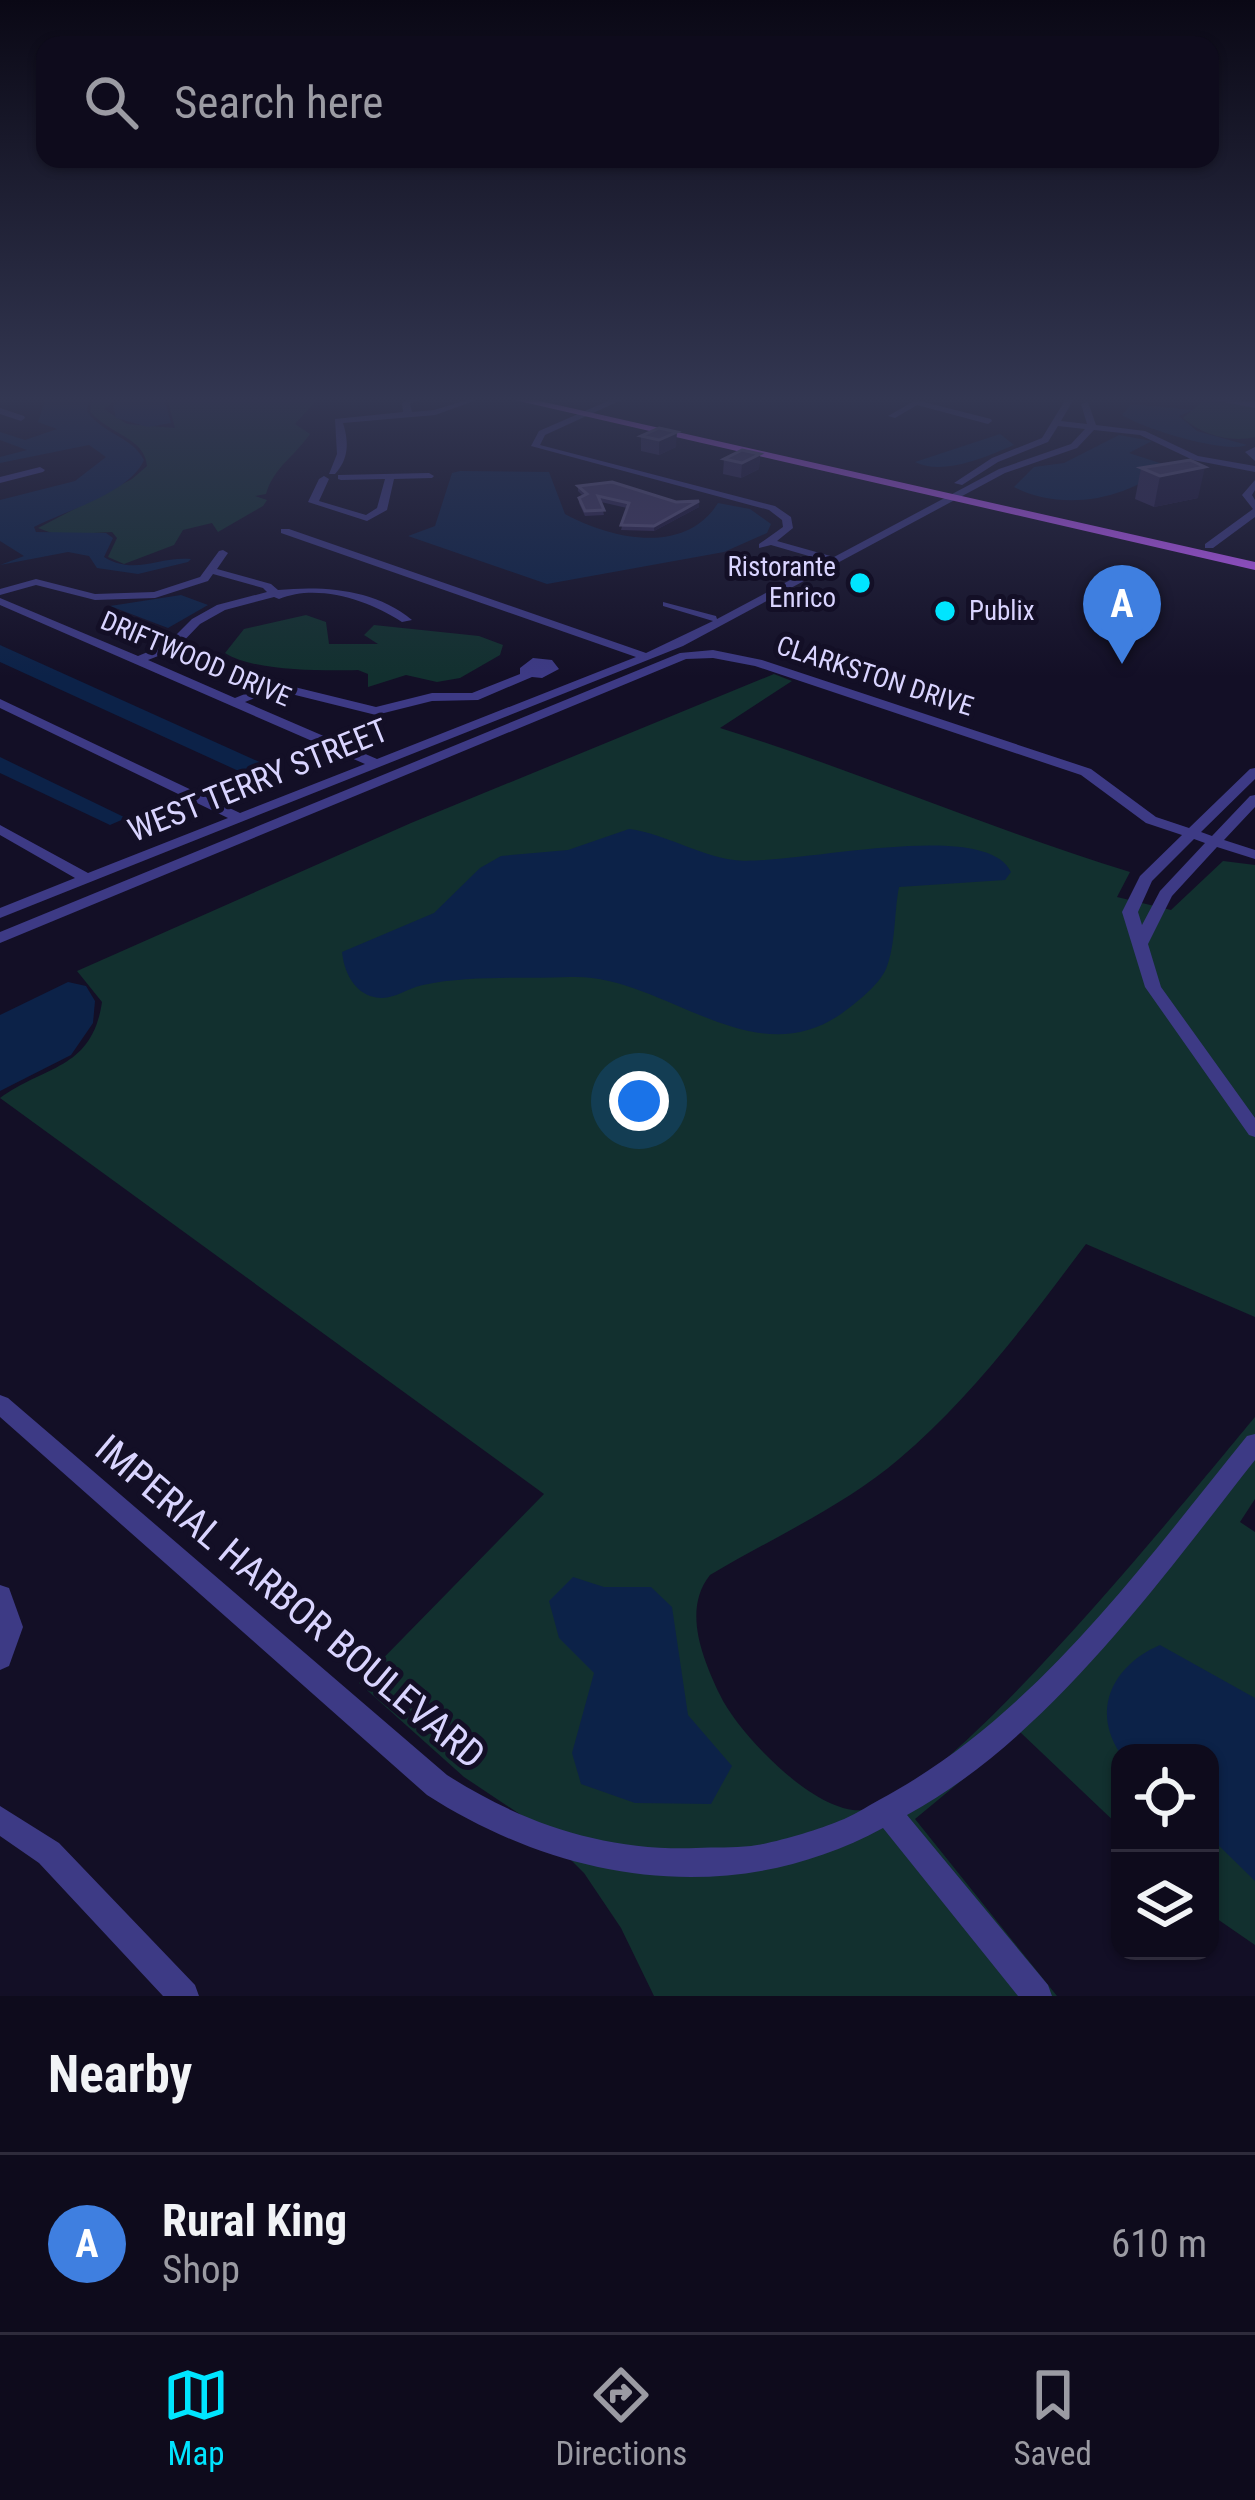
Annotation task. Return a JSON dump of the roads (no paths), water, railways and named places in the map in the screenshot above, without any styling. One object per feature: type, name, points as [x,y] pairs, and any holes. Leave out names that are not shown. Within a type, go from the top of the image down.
[{"type":"main road","points":[[944,490],[1255,556]]},
{"type":"main road","points":[[952,492],[1255,566]]},
{"type":"street","points":[[322,490],[313,502],[367,518],[382,510],[387,490]]},
{"type":"street","points":[[707,490],[765,505],[788,524],[766,544],[825,560]]},
{"type":"street","points":[[952,492],[956,490]]},
{"type":"street","name":"WEST TERRY STREET","points":[[0,913],[642,655],[952,492]]},
{"type":"street","points":[[1210,546],[1255,509]]},
{"type":"street","points":[[285,531],[642,655]]},
{"type":"street","points":[[0,592],[36,582],[95,597],[145,596],[190,586],[214,572],[223,553]]},
{"type":"street","name":"WEST TERRY STREET","points":[[642,655],[825,560]]},
{"type":"street","points":[[214,572],[267,586],[279,596]]},
{"type":"street","points":[[138,660],[175,644],[204,615],[279,596],[345,590],[389,607],[406,620]]},
{"type":"street","name":"DRIFTWOOD DRIVE","points":[[0,601],[373,762]]},
{"type":"street","points":[[667,604],[712,618]]},
{"type":"street","name":"CLARKSTON DRIVE","points":[[0,938],[471,748],[684,656],[713,654],[768,666],[1086,772],[1108,783],[1141,814],[1255,855]]},
{"type":"street","points":[[235,702],[274,686],[376,711],[432,697],[474,698],[529,674]]},
{"type":"street","points":[[0,706],[233,819]]},
{"type":"street","points":[[1255,772],[1136,894],[1131,922],[1153,987],[1255,1131]]},
{"type":"street","points":[[1139,947],[1156,906],[1255,800]]},
{"type":"street","points":[[0,829],[86,878]]},
{"type":"street","name":"IMPERIAL HARBOR BOULEVARD","points":[[0,1404],[458,1799],[527,1834],[599,1857],[672,1865],[754,1860],[828,1843],[890,1814],[935,1785],[1042,1691],[1094,1637],[1255,1443]]},
{"type":"street","points":[[0,1596],[10,1627],[0,1658]]},
{"type":"street","points":[[890,1814],[1036,1996]]},
{"type":"street","points":[[0,1820],[49,1853],[184,1996]]},
{"type":"water","points":[[39,490],[111,490],[34,527],[36,532],[106,533],[113,538],[104,557],[126,565],[191,559],[138,574],[97,568],[89,556],[68,552],[0,565],[24,556],[0,541],[0,500]]},
{"type":"water","points":[[447,490],[556,490],[565,514],[604,530],[646,538],[687,531],[718,503],[750,509],[771,524],[767,533],[724,552],[547,584],[408,536],[435,526]]},
{"type":"water","points":[[1021,490],[1124,490],[1073,500]]},
{"type":"water","points":[[181,595],[208,605],[168,628],[110,606]]},
{"type":"water","points":[[0,645],[264,764],[243,773],[0,662]]},
{"type":"water","points":[[0,757],[126,818],[110,825],[0,773]]},
{"type":"water","points":[[629,829],[734,860],[926,845],[964,847],[994,856],[1011,872],[1005,880],[899,887],[892,950],[883,975],[841,1014],[807,1030],[773,1034],[740,1029],[605,980],[459,980],[423,985],[385,998],[364,993],[350,978],[342,952],[434,913],[480,868],[501,856],[568,850]]},
{"type":"water","points":[[68,982],[86,986],[95,1001],[93,1023],[71,1055],[0,1091],[0,1015]]},
{"type":"water","points":[[573,1577],[604,1587],[651,1587],[672,1607],[688,1715],[732,1766],[711,1804],[635,1803],[581,1784],[572,1753],[594,1673],[559,1638],[549,1601]]},
{"type":"water","points":[[1160,1645],[1255,1698],[1255,1881],[1219,1846],[1219,1744],[1115,1744],[1111,1736],[1107,1720],[1112,1689],[1144,1653]]},
{"type":"place","name":"Ristorante Enrico","points":[[860,583]]},
{"type":"place","name":"Publix","points":[[945,611]]},
{"type":"place","name":"Rural King","points":[[1122,664]]}]
